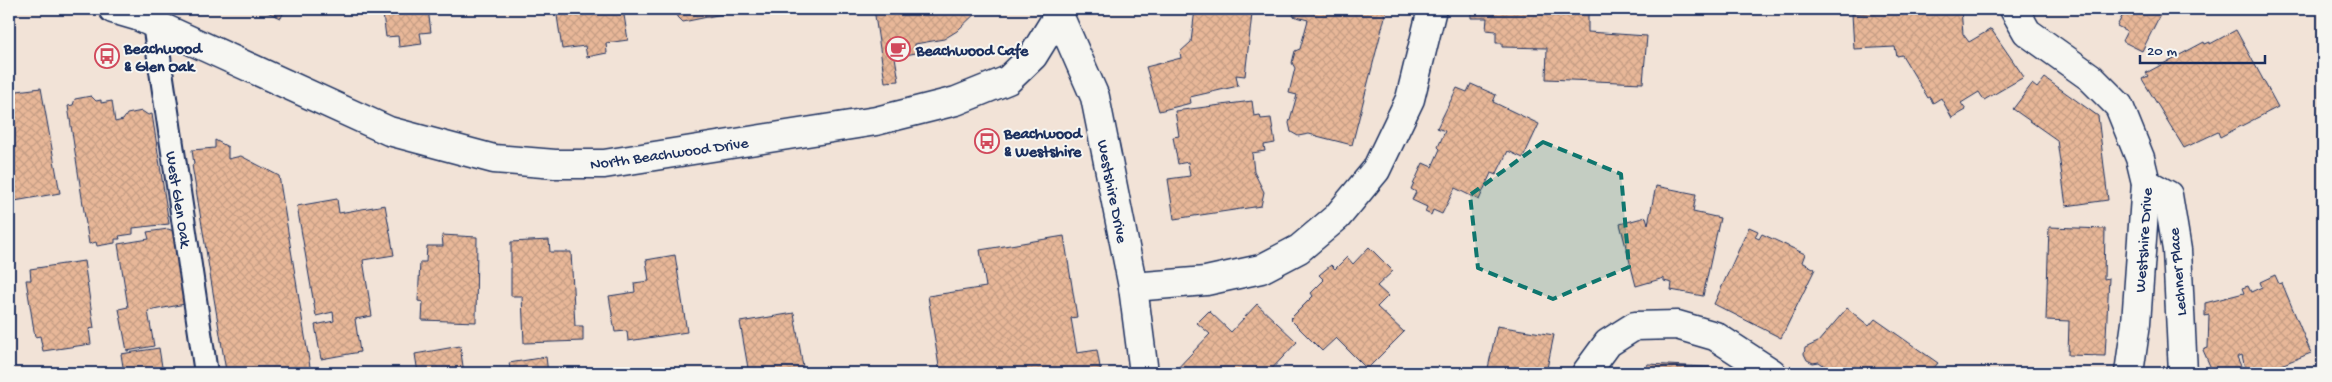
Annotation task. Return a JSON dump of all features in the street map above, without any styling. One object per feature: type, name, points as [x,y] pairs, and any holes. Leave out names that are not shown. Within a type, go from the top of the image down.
[{"type":"street","name":"North Beachwood Drive","points":[[113,9],[137,16],[390,131],[494,159],[555,164],[604,164],[876,121],[956,101],[1008,80],[1033,56],[1061,12]]},
{"type":"street","points":[[1133,287],[1206,281],[1261,269],[1299,249],[1337,217],[1376,170],[1410,99],[1432,9]]},
{"type":"street","name":"Westshire Drive","points":[[2014,9],[2027,32],[2090,76],[2119,106],[2140,158],[2146,183],[2136,323],[2129,373]]},
{"type":"street","name":"Westshire Drive","points":[[1061,12],[1095,97],[1133,287],[1144,373]]},
{"type":"street","name":"Lechner Place","points":[[2146,183],[2168,195],[2177,250],[2183,373]]},
{"type":"street","points":[[1586,373],[1608,343],[1635,326],[1677,325],[1715,336],[1772,373]]},
{"type":"lane","name":"West Glen Oak","points":[[154,24],[206,373]]},
{"type":"highlighted area","points":[[1543,142],[1621,174],[1629,267],[1553,299],[1478,268],[1470,195]]},
{"type":"building","points":[[260,9],[285,9],[281,18]]},
{"type":"building","points":[[374,9],[428,9],[431,32],[420,33],[422,44],[399,47],[398,36],[386,37],[383,14],[375,16]]},
{"type":"building","points":[[556,9],[623,9],[628,40],[606,43],[607,53],[587,57],[585,46],[562,49]]},
{"type":"building","points":[[677,9],[742,10],[683,22],[678,17]]},
{"type":"building","name":"Beachwood Cafe","points":[[874,9],[980,9],[957,31],[944,39],[915,44],[916,53],[895,57],[899,81],[885,82]]},
{"type":"building","points":[[1195,9],[1234,9],[1233,13],[1252,14],[1245,76],[1236,75],[1238,86],[1190,97],[1191,103],[1159,111],[1146,67],[1181,58],[1180,52],[1191,42]]},
{"type":"building","points":[[1295,9],[1387,9],[1352,145],[1309,134],[1298,136],[1291,132],[1289,123],[1297,95],[1289,93],[1295,68],[1292,63],[1295,51],[1300,49],[1308,20],[1293,16]]},
{"type":"building","points":[[1471,9],[1588,9],[1588,32],[1647,36],[1643,83],[1546,79],[1547,48],[1502,47],[1502,43],[1496,43],[1496,31],[1486,30],[1487,18],[1471,18]]},
{"type":"building","points":[[1900,9],[1961,9],[1963,34],[1969,42],[1991,29],[2024,77],[1984,100],[1979,92],[1961,103],[1966,110],[1952,118],[1941,98],[1933,103],[1930,97],[1928,98],[1902,55],[1897,56],[1895,47],[1854,49],[1852,14]]},
{"type":"building","points":[[2126,9],[2163,9],[2142,51],[2122,41],[2127,31],[2117,26]]},
{"type":"building","points":[[2236,30],[2278,107],[2220,137],[2218,132],[2184,148],[2142,79],[2148,76],[2146,73],[2204,42],[2205,44],[2210,42],[2210,44]]},
{"type":"building","points":[[2045,78],[2098,116],[2108,200],[2066,206],[2057,140],[2013,109],[2032,84],[2037,88]]},
{"type":"building","points":[[1471,84],[1496,95],[1493,102],[1539,124],[1523,158],[1508,151],[1496,175],[1491,173],[1479,200],[1455,188],[1442,214],[1433,210],[1431,215],[1425,212],[1427,207],[1412,200],[1416,192],[1411,189],[1423,163],[1432,167],[1445,131],[1437,128],[1457,88],[1467,92]]},
{"type":"building","points":[[41,88],[60,193],[9,202],[9,92]]},
{"type":"building","points":[[91,96],[96,101],[101,100],[101,103],[112,101],[115,122],[123,120],[127,114],[142,111],[148,115],[152,114],[169,224],[133,228],[133,234],[119,236],[120,239],[115,239],[115,243],[97,246],[96,242],[89,244],[68,106],[73,105],[75,99]]},
{"type":"building","points":[[1252,101],[1254,116],[1260,115],[1261,119],[1271,118],[1275,143],[1264,145],[1265,151],[1252,153],[1254,172],[1264,192],[1261,206],[1174,219],[1168,179],[1190,176],[1188,162],[1178,164],[1173,137],[1179,136],[1175,111]]},
{"type":"building","points":[[215,140],[228,147],[228,159],[241,156],[279,176],[311,373],[233,373],[226,371],[192,165],[194,164],[192,150],[215,148]]},
{"type":"building","points":[[1656,186],[1696,194],[1693,212],[1720,218],[1703,296],[1671,290],[1672,283],[1664,281],[1664,278],[1636,286],[1620,224],[1646,217],[1648,224]]},
{"type":"building","points":[[337,199],[339,213],[385,205],[394,255],[363,260],[372,316],[355,319],[360,352],[321,359],[315,325],[334,321],[333,312],[316,316],[297,206]]},
{"type":"building","points":[[1749,227],[1758,231],[1755,237],[1759,239],[1762,234],[1805,254],[1802,262],[1815,269],[1781,338],[1714,304]]},
{"type":"building","points":[[2049,227],[2105,229],[2104,279],[2109,278],[2105,356],[2068,355],[2069,321],[2046,320]]},
{"type":"building","points":[[168,229],[174,231],[184,283],[181,283],[185,304],[148,311],[154,346],[127,351],[119,309],[128,307],[118,244],[149,239],[147,232]]},
{"type":"building","points":[[442,235],[477,237],[476,322],[422,320],[423,302],[418,301],[420,262],[426,262],[427,246],[443,246]]},
{"type":"building","points":[[1064,236],[1077,317],[1071,318],[1077,353],[1097,350],[1101,373],[1000,373],[999,367],[961,373],[940,373],[928,296],[986,287],[980,250]]},
{"type":"building","points":[[549,240],[550,252],[571,252],[575,326],[583,326],[583,341],[524,343],[522,296],[511,296],[511,242]]},
{"type":"building","points":[[1369,247],[1393,271],[1377,286],[1388,296],[1377,307],[1404,332],[1367,369],[1336,338],[1322,351],[1290,319],[1313,296],[1311,293],[1324,280],[1319,275],[1331,265],[1335,269],[1347,257],[1353,264]]},
{"type":"building","points":[[675,255],[687,332],[628,341],[627,331],[615,332],[609,296],[635,292],[634,283],[649,281],[646,260]]},
{"type":"building","points":[[84,261],[94,328],[89,329],[91,344],[43,351],[40,336],[35,337],[26,280],[31,280],[30,269]]},
{"type":"building","points":[[2275,275],[2279,284],[2282,283],[2311,353],[2261,373],[2246,373],[2242,355],[2237,357],[2244,373],[2213,373],[2203,350],[2208,348],[2209,315],[2205,316],[2205,303],[2244,293],[2242,288],[2248,286],[2251,292],[2262,287],[2260,282]]},
{"type":"building","points":[[1257,304],[1297,342],[1268,373],[1173,373],[1210,334],[1197,323],[1209,311],[1231,332]]},
{"type":"building","points":[[1847,308],[1869,326],[1875,319],[1938,363],[1930,373],[1834,373],[1819,362],[1813,363],[1807,360],[1804,354],[1805,348],[1818,342]]},
{"type":"building","points":[[794,313],[804,373],[734,373],[733,371],[748,368],[740,322]]},
{"type":"building","points":[[1497,326],[1554,335],[1546,373],[1487,373]]},
{"type":"building","points":[[460,346],[464,373],[418,373],[415,354]]},
{"type":"building","points":[[159,348],[163,373],[124,373],[121,354]]},
{"type":"building","points":[[546,357],[548,373],[511,373],[509,363]]},
{"type":"building","points":[[1648,364],[1724,368],[1724,373],[1643,373]]},
{"type":"building","points":[[2069,366],[2076,373],[2061,373]]},
{"type":"place","name":"Beachwood Cafe","points":[[898,49]]},
{"type":"place","name":"Beachwood & Glen Oak","points":[[107,56]]},
{"type":"place","name":"Beachwood & Westshire","points":[[987,141]]}]
